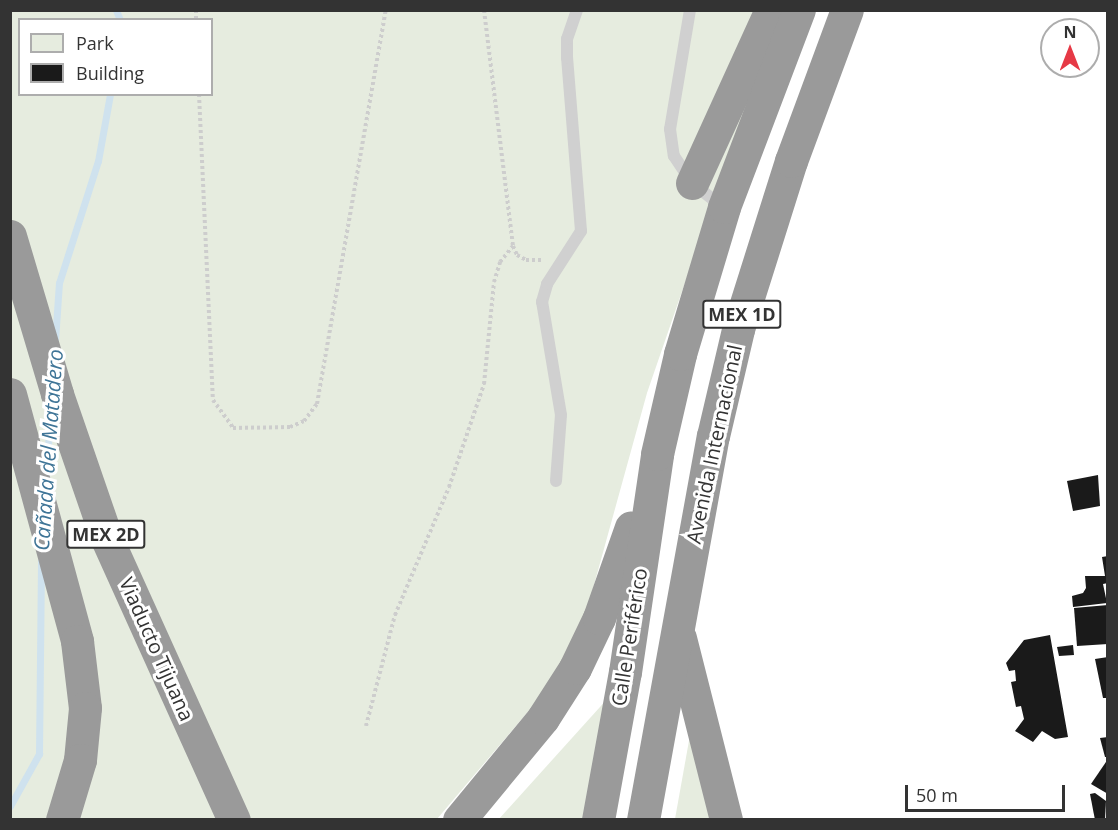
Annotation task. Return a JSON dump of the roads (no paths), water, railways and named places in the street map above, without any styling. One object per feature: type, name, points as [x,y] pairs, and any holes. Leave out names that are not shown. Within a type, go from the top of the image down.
[{"type":"highway","points":[[692,183],[771,10]]},
{"type":"highway","name":"MEX 1D","points":[[459,819],[543,718],[575,668],[599,618],[657,454],[680,354],[724,207],[799,10]]},
{"type":"highway","name":"Avenida Internacional","points":[[644,819],[713,436],[738,329],[787,172],[847,10]]},
{"type":"highway","name":"Viaducto Tijuana","points":[[10,236],[57,394],[107,538],[234,819]]},
{"type":"highway","name":"MEX 2D","points":[[10,394],[77,641],[85,708],[80,760],[62,819]]},
{"type":"highway","name":"Calle Periférico","points":[[598,819],[625,672],[657,454]]},
{"type":"highway","points":[[677,629],[726,819]]},
{"type":"lane","points":[[556,481],[561,415],[542,302],[547,284],[581,231],[583,220],[567,58],[567,39],[577,10]]},
{"type":"lane","points":[[690,10],[670,129],[674,156],[692,183],[724,207]]},
{"type":"waterway","name":"Cañada del Matadero","points":[[116,10],[119,18]]},
{"type":"waterway","name":"Cañada del Matadero","points":[[55,341],[59,283],[98,161],[110,96]]},
{"type":"waterway","name":"Cañada del Matadero","points":[[46,476],[50,415]]},
{"type":"waterway","name":"Cañada del Matadero","points":[[10,806],[39,754],[41,561]]}]
